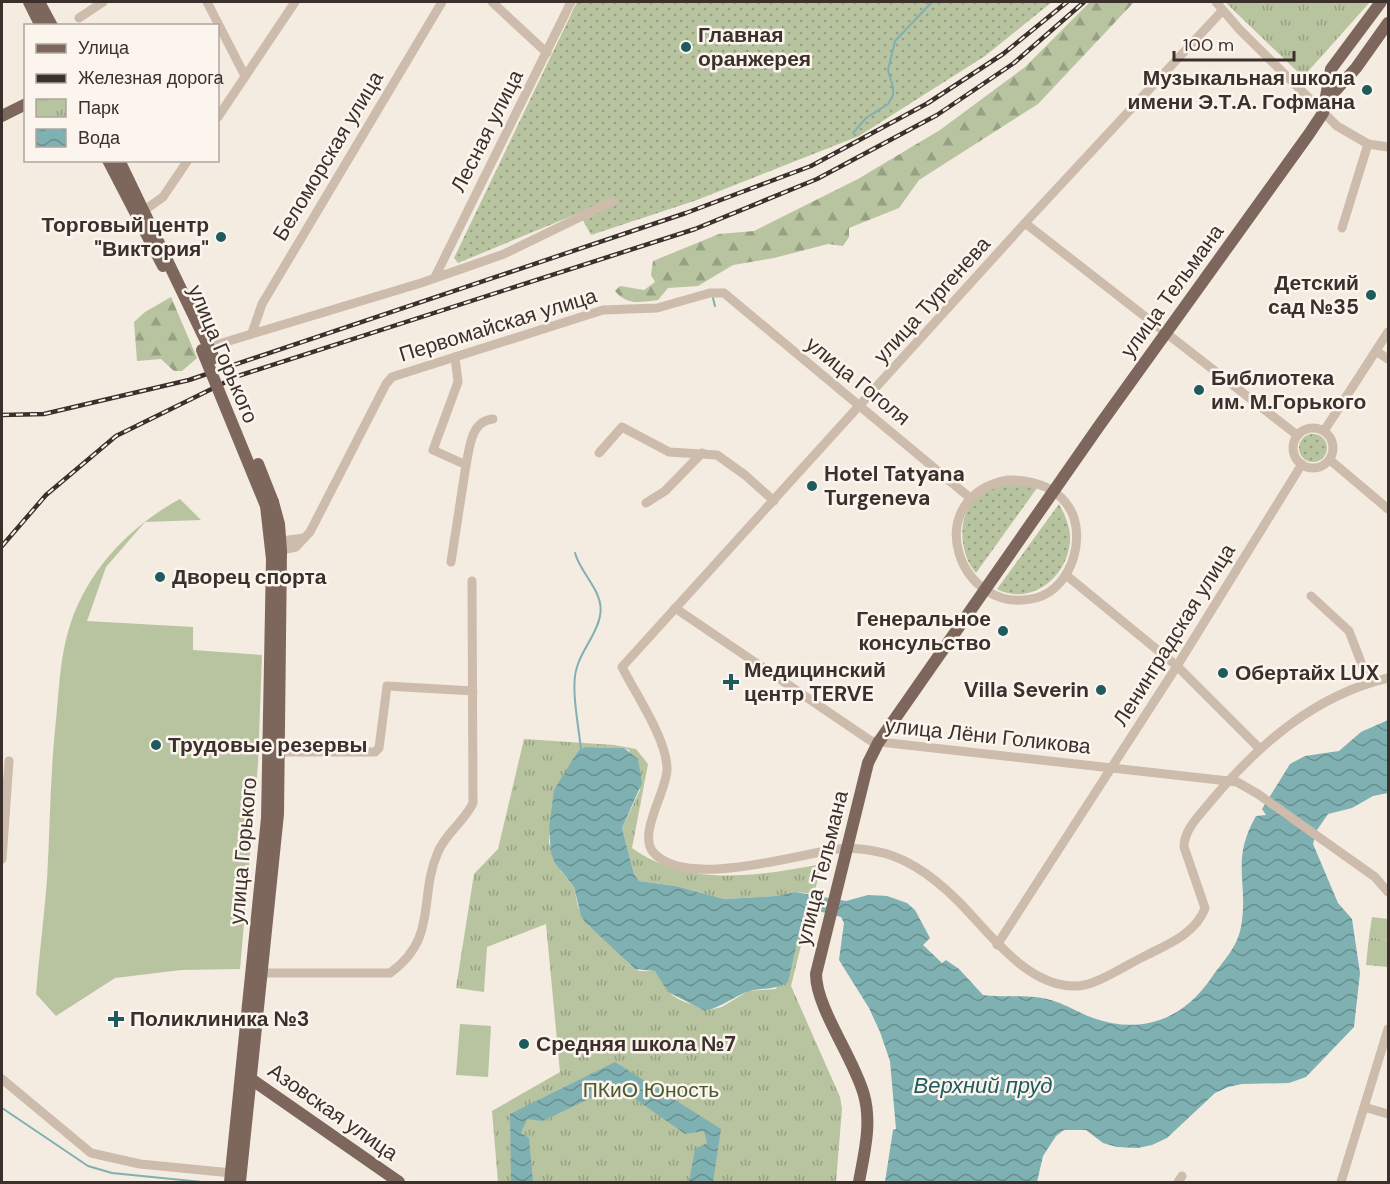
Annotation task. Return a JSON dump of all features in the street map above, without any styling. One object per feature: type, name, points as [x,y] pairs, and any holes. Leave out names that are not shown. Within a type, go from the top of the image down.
[{"type":"main road","points":[[28,2],[40,24]]},
{"type":"main road","points":[[39,2],[51,24]]},
{"type":"main road","name":"улица Тельмана","points":[[1324,108],[1331,69],[1381,2]]},
{"type":"main road","name":"улица Тельмана","points":[[859,1182],[868,1126],[867,1105],[851,1059],[816,981],[828,919],[868,763],[878,743],[1053,492],[1324,108],[1389,23]]},
{"type":"main road","points":[[2,116],[24,105]]},
{"type":"main road","name":"улица Горького","points":[[109,162],[141,213]]},
{"type":"main road","name":"улица Горького","points":[[120,162],[141,213],[206,348],[269,504],[276,547],[274,866],[234,1179]]},
{"type":"main road","name":"улица Горького","points":[[247,1078],[267,818],[275,753]]},
{"type":"main road","name":"Азовская улица","points":[[247,1078],[399,1182]]},
{"type":"street","points":[[79,18],[103,2]]},
{"type":"street","points":[[207,2],[218,24]]},
{"type":"street","points":[[219,115],[295,2]]},
{"type":"street","name":"Беломорская улица","points":[[252,333],[262,304],[442,2]]},
{"type":"street","points":[[492,2],[547,53]]},
{"type":"street","name":"Лесная улица","points":[[435,277],[571,2]]},
{"type":"street","points":[[1216,2],[1222,11],[1354,138],[1368,144],[1389,147]]},
{"type":"street","name":"улица Тургенева","points":[[847,848],[758,865],[711,870],[677,864],[654,854],[649,842],[649,830],[666,781],[667,762],[662,746],[622,667],[1025,223],[1222,11]]},
{"type":"street","points":[[219,25],[245,76]]},
{"type":"street","points":[[1342,228],[1368,144]]},
{"type":"street","points":[[141,213],[163,197],[187,162]]},
{"type":"street","points":[[206,348],[504,254],[613,201]]},
{"type":"street","points":[[1025,223],[1297,435]]},
{"type":"street","name":"Первомайская улица","points":[[276,547],[296,547],[304,538],[323,509],[386,384],[401,373],[603,310],[657,308],[710,293],[724,293]]},
{"type":"street","name":"улица Гоголя","points":[[724,293],[969,497]]},
{"type":"street","points":[[1324,431],[1389,332]]},
{"type":"street","points":[[1376,351],[1389,358]]},
{"type":"street","points":[[455,357],[458,382],[433,450],[466,465]]},
{"type":"street","points":[[451,562],[466,465],[476,427],[484,420],[493,419]]},
{"type":"street","points":[[599,453],[622,427],[669,452],[717,455],[745,475],[774,501]]},
{"type":"street","points":[[1316,428],[1324,431],[1333,445],[1329,460],[1317,468],[1302,464],[1293,447],[1297,435],[1306,429],[1316,428]]},
{"type":"street","points":[[646,503],[665,490],[702,453]]},
{"type":"street","points":[[1329,460],[1389,509]]},
{"type":"street","name":"Ленинградская улица","points":[[997,945],[1177,666],[1302,464]]},
{"type":"street","points":[[1008,480],[1036,483],[1053,492],[1067,505],[1075,528],[1074,557],[1066,576],[1053,590],[1030,599],[1004,598],[986,589],[970,576],[960,560],[958,549],[960,517],[969,497],[984,487],[1008,480]]},
{"type":"street","points":[[1066,576],[1177,666],[1260,749]]},
{"type":"street","points":[[262,973],[390,973],[419,942],[435,859],[444,842],[467,816],[473,803],[472,581]]},
{"type":"street","points":[[1311,596],[1349,631],[1369,683]]},
{"type":"street","name":"улица Лёни Голикова","points":[[675,608],[863,737],[878,743],[1228,781],[1245,785],[1375,877],[1389,892]]},
{"type":"street","points":[[847,848],[875,851],[913,865],[957,900],[997,945],[1035,973],[1076,986],[1099,978],[1182,936],[1196,926],[1205,908],[1184,847],[1184,840],[1192,825],[1228,781],[1260,749],[1308,712],[1369,683],[1389,678]]},
{"type":"street","points":[[275,753],[375,752],[379,748],[387,686],[473,692]]},
{"type":"street","points":[[2,859],[9,761]]},
{"type":"street","points":[[1341,1182],[1389,1029]]},
{"type":"street","points":[[2,1079],[91,1153],[140,1164],[234,1179]]},
{"type":"street","points":[[1364,1107],[1389,1114]]},
{"type":"green space","points":[[577,2],[1052,2],[985,56],[859,136],[697,200],[591,235],[579,213],[458,263],[454,258]]},
{"type":"green space","points":[[1090,2],[1134,2],[1038,104],[919,180],[899,208],[849,228],[849,237],[843,246],[828,244],[774,258],[733,265],[698,286],[668,288],[658,300],[629,301],[615,291],[620,286],[644,290],[655,282],[651,275],[653,261],[719,234],[754,231],[858,179],[940,130],[1025,67]]},
{"type":"green space","points":[[1225,2],[1370,2],[1303,77]]},
{"type":"green space","points":[[171,297],[197,358],[182,371],[174,371],[161,359],[137,361],[134,322],[145,312]]},
{"type":"green space","points":[[1313,434],[1323,438],[1327,448],[1323,458],[1313,462],[1303,458],[1299,448],[1303,438]]},
{"type":"green space","points":[[1014,482],[1037,488],[976,573],[966,556],[962,536],[969,506],[983,492]]},
{"type":"green space","points":[[180,499],[201,520],[145,522]]},
{"type":"green space","points":[[1059,504],[1070,535],[1069,549],[1057,574],[1048,583],[1024,594],[1011,594],[997,589]]},
{"type":"green space","points":[[145,522],[106,567],[87,621],[193,627],[193,650],[262,655],[258,764],[240,969],[181,970],[115,978],[56,1016],[36,994],[47,880],[53,749],[60,676],[67,635],[79,602],[101,566],[114,550]]},
{"type":"green space","name":"ПКиО Юность","points":[[524,739],[614,745],[636,749],[648,764],[632,848],[654,861],[676,869],[724,876],[774,872],[822,864],[814,894],[795,892],[776,896],[724,899],[676,886],[639,881],[634,874],[622,828],[640,790],[629,750],[624,748],[585,747],[578,751],[565,774],[549,829],[549,843],[561,871],[574,887],[578,907],[589,926],[604,937],[630,965],[639,971],[655,971],[673,996],[705,1011],[722,1007],[748,991],[776,989],[804,912],[810,909],[791,986],[840,1097],[842,1109],[836,1182],[498,1182],[492,1111],[560,1072],[546,924],[487,947],[484,992],[456,988],[474,874],[498,849]]},
{"type":"green space","points":[[1372,917],[1388,919],[1388,940],[1369,937]]},
{"type":"green space","points":[[1369,937],[1388,940],[1388,967],[1366,965]]},
{"type":"green space","points":[[460,1024],[491,1026],[488,1077],[456,1075]]},
{"type":"water","name":"Верхний пруд","points":[[1388,720],[1388,793],[1373,796],[1352,808],[1328,814],[1317,830],[1313,844],[1338,903],[1352,919],[1360,973],[1354,1027],[1306,1077],[1289,1083],[1242,1084],[1228,1087],[1215,1093],[1167,1138],[1152,1145],[1138,1148],[1117,1147],[1103,1143],[1086,1130],[1064,1130],[1056,1136],[1043,1156],[1037,1182],[885,1182],[893,1130],[896,1129],[890,1061],[869,1008],[839,960],[844,923],[841,917],[807,908],[804,912],[788,982],[773,988],[750,991],[705,1011],[668,992],[655,971],[635,969],[585,922],[581,916],[574,887],[555,863],[551,853],[549,829],[554,790],[578,751],[585,747],[624,748],[638,759],[642,783],[622,828],[634,874],[639,881],[676,886],[724,899],[776,896],[795,892],[846,901],[868,895],[887,896],[907,903],[915,910],[930,938],[923,945],[942,963],[946,960],[959,969],[983,995],[1039,998],[1065,1005],[1093,1018],[1111,1023],[1145,1024],[1160,1020],[1188,1004],[1201,992],[1233,948],[1241,927],[1242,859],[1248,832],[1256,816],[1266,815],[1262,809],[1290,764],[1305,756],[1339,751],[1361,732]]},
{"type":"water","points":[[615,1062],[721,1129],[713,1182],[689,1182],[695,1149],[707,1143],[704,1131],[685,1134],[617,1086],[542,1121],[527,1119],[521,1133],[529,1138],[533,1182],[511,1182],[510,1114]]},
{"type":"waterway","points":[[853,133],[866,118],[888,104],[893,95],[888,70],[895,41],[932,2]]},
{"type":"waterway","points":[[713,298],[715,306]]},
{"type":"waterway","points":[[575,553],[596,591],[601,607],[598,623],[579,660],[575,675],[581,750]]},
{"type":"waterway","points":[[2,1108],[88,1166],[112,1173],[202,1182]]},
{"type":"railway","points":[[2,415],[44,414],[189,380],[686,213],[811,166],[928,103],[1003,54],[1067,2]]},
{"type":"railway","points":[[2,546],[46,495],[116,436],[238,376],[695,229],[817,179],[937,115],[1014,63],[1084,2]]},
{"type":"place","name":"Главная оранжерея","points":[[686,47]]},
{"type":"place","name":"Музыкальная школа имени Э.Т.А. Гофмана","points":[[1367,90]]},
{"type":"place","name":"Торговый центр \"Виктория\"","points":[[221,237]]},
{"type":"place","name":"Детский сад №35","points":[[1371,295]]},
{"type":"place","name":"Библиотека им. М.Горького","points":[[1199,390]]},
{"type":"place","name":"Hotel Tatyana Turgeneva","points":[[812,486]]},
{"type":"place","name":"Дворец спорта","points":[[160,577]]},
{"type":"place","name":"Генеральное консульство","points":[[1003,631]]},
{"type":"place","name":"Обертайх LUX","points":[[1223,673]]},
{"type":"place","name":"Медицинский центр TERVE","points":[[731,682]]},
{"type":"place","name":"Villa Severin","points":[[1101,690]]},
{"type":"place","name":"Трудовые резервы","points":[[156,745]]},
{"type":"place","name":"Поликлиника №3","points":[[116,1019]]},
{"type":"place","name":"Средняя школа №7","points":[[524,1044]]}]
